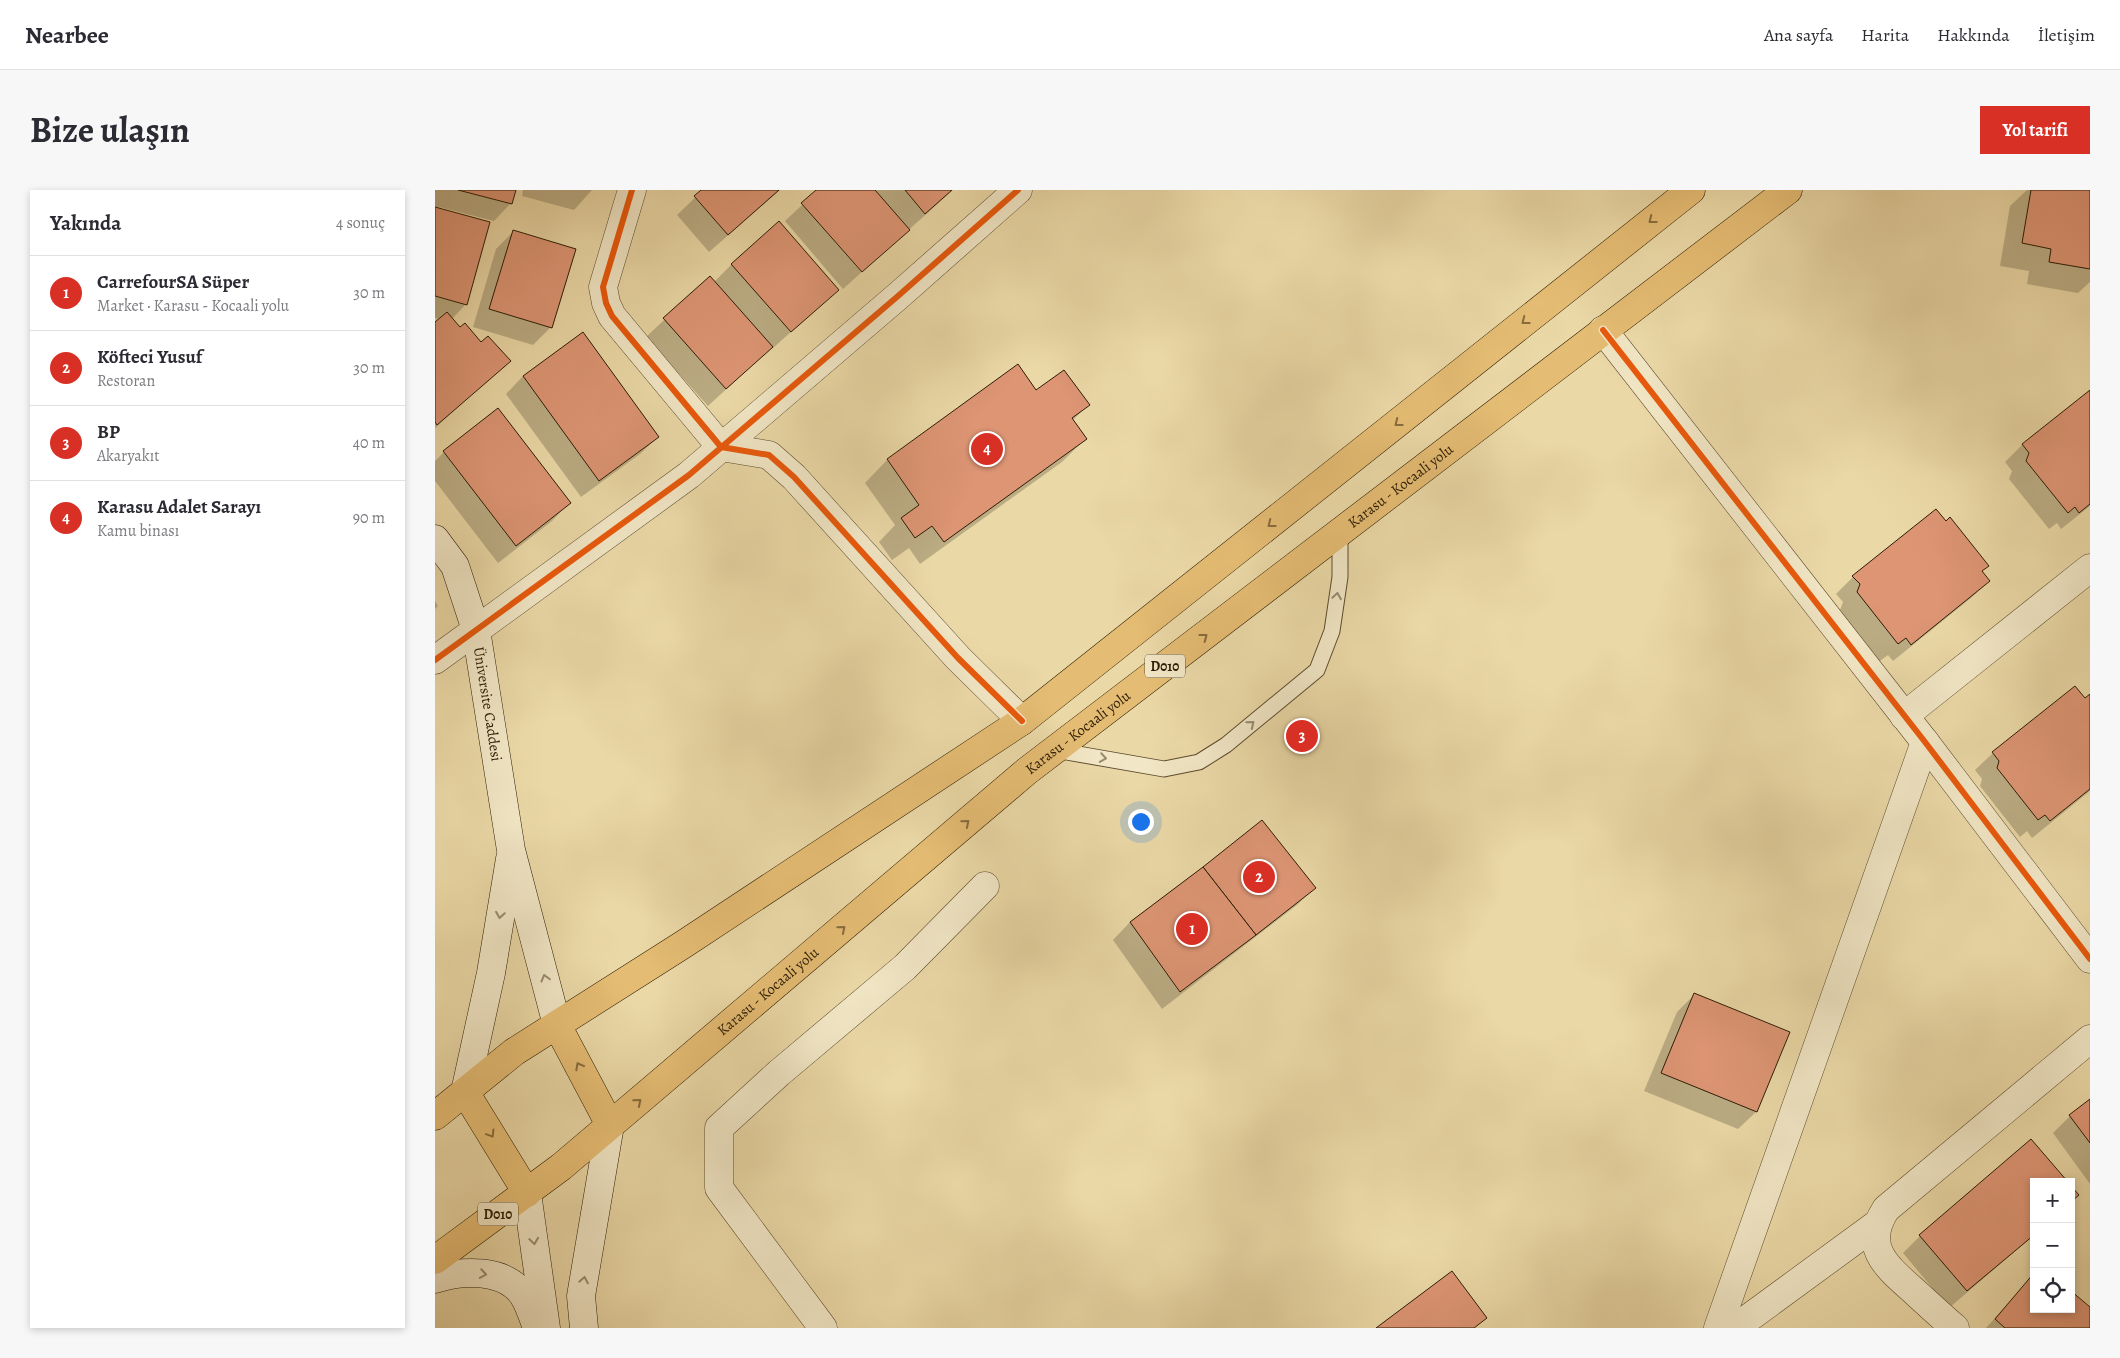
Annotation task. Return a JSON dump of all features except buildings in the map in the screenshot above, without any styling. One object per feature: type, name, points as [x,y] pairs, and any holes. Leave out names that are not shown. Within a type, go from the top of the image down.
[{"type":"highway","points":[[435,1116],[514,1052],[684,944],[1022,720],[1691,190]]},
{"type":"highway","name":"Karasu - Kocaali yolu","points":[[435,1260],[527,1193],[610,1125],[1012,784],[1788,190]]},
{"type":"highway","points":[[557,1025],[610,1125]]},
{"type":"highway","points":[[465,1092],[527,1193]]},
{"type":"street","points":[[632,190],[603,287],[612,316],[721,447],[769,455],[795,477],[958,658],[1022,720]]},
{"type":"street","points":[[435,660],[689,475],[898,296],[1018,190]]},
{"type":"street","points":[[1603,330],[1925,742],[2090,959]]},
{"type":"street","name":"Üniversite Caddesi","points":[[435,539],[455,566],[476,630],[511,850]]},
{"type":"street","points":[[1904,716],[2090,568]]},
{"type":"street","points":[[1718,1328],[1925,742]]},
{"type":"street","points":[[511,850],[557,1025]]},
{"type":"street","points":[[465,1092],[491,973],[511,850]]},
{"type":"street","points":[[823,1328],[719,1188],[719,1128],[779,1073],[905,967],[985,886]]},
{"type":"street","points":[[1735,1328],[1877,1224],[1886,1209],[2090,1039]]},
{"type":"street","points":[[584,1328],[581,1296],[610,1125]]},
{"type":"street","points":[[527,1193],[546,1328]]},
{"type":"street","points":[[1877,1224],[1877,1246],[1885,1265],[1955,1328]]},
{"type":"street","points":[[435,1278],[473,1272],[499,1276],[522,1294],[537,1328]]},
{"type":"lane","points":[[1055,750],[1164,769],[1199,762],[1226,745],[1317,670],[1332,631],[1340,577],[1340,532]]},
{"type":"cycle path","points":[[632,190],[603,287],[606,303],[612,316],[721,447],[769,455],[794,477],[958,658],[1022,721]]},
{"type":"cycle path","points":[[435,660],[689,475],[898,296],[1018,190]]},
{"type":"cycle path","points":[[1603,330],[1925,742],[2090,959]]},
{"type":"place","name":"Karasu Adalet Sarayı","points":[[987,449]]},
{"type":"place","name":"BP","points":[[1302,736]]},
{"type":"place","name":"Köfteci Yusuf","points":[[1259,877]]},
{"type":"place","name":"CarrefourSA Süper","points":[[1192,929]]}]
